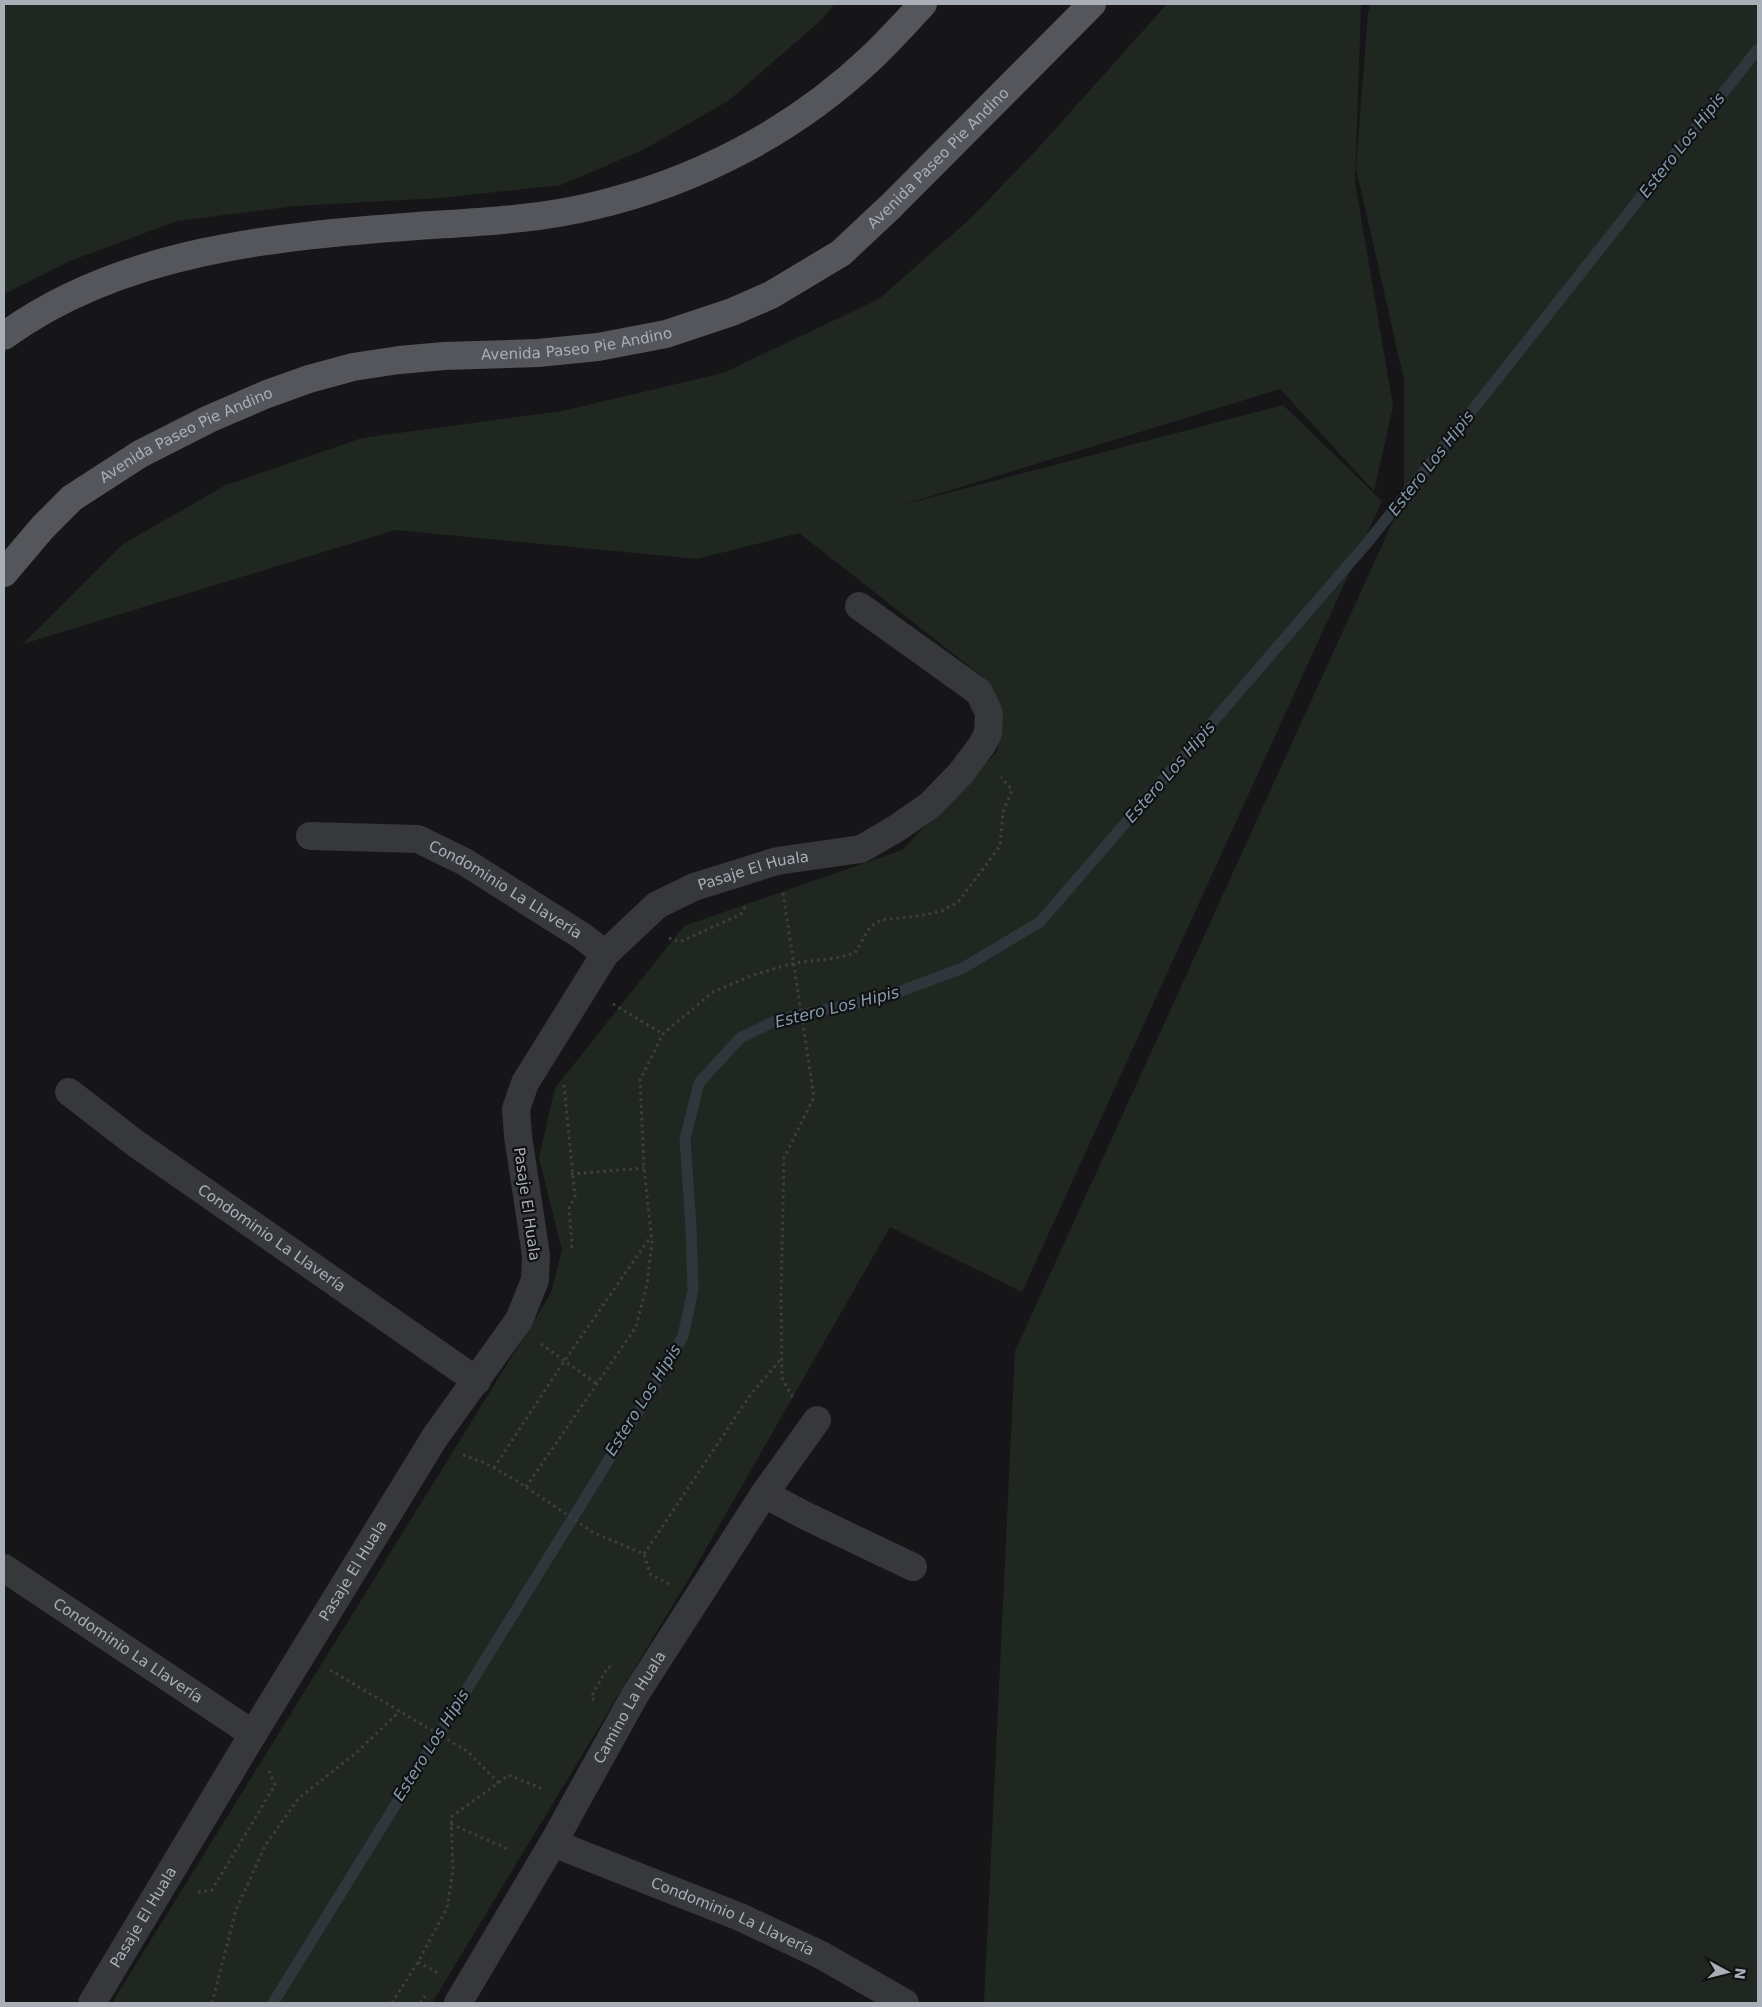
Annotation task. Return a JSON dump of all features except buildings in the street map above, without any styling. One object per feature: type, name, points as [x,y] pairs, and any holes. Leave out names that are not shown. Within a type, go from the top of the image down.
[{"type":"main road","points":[[4,336],[63,300],[123,274],[196,254],[244,244],[293,237],[538,216],[592,207],[637,195],[682,179],[729,158],[808,110],[871,58],[923,4]]},
{"type":"main road","name":"Avenida Paseo Pie Andino","points":[[4,573],[43,527],[72,498],[140,454],[209,419],[308,379],[353,367],[399,360],[444,356],[538,353],[598,347],[656,336],[732,312],[771,296],[841,253],[891,206],[1092,4]]},
{"type":"street","name":"Pasaje El Huala","points":[[92,2003],[252,1734],[435,1437],[519,1320],[535,1280],[536,1256],[518,1136],[516,1109],[525,1083],[605,954],[657,905],[694,887],[777,861],[860,849],[897,828],[930,805],[961,773],[982,745],[988,733],[989,713],[978,692],[859,606]]},
{"type":"street","name":"Condominio La Llavería","points":[[310,836],[418,839],[473,867],[582,936],[605,954]]},
{"type":"street","name":"Condominio La Llavería","points":[[69,1092],[135,1143],[477,1381]]},
{"type":"street","name":"Camino La Huala","points":[[458,2003],[553,1843],[635,1694],[764,1494],[817,1420]]},
{"type":"street","points":[[764,1494],[913,1567]]},
{"type":"street","name":"Condominio La Llavería","points":[[4,1568],[252,1734]]},
{"type":"street","name":"Condominio La Llavería","points":[[553,1843],[740,1917],[821,1955],[905,2003]]},
{"type":"path","points":[[526,1487],[636,1328],[647,1284],[652,1242],[644,1168],[640,1080],[663,1034],[713,992],[752,975],[794,964],[836,958],[855,953],[870,927],[880,920],[919,916],[942,910],[958,902],[1000,846],[1003,812],[1012,790],[1001,777]]},
{"type":"path","points":[[777,861],[814,1097],[784,1158],[781,1297],[782,1378],[793,1398],[791,1405]]},
{"type":"path","points":[[606,1000],[663,1034]]},
{"type":"path","points":[[564,1083],[572,1174],[644,1168]]},
{"type":"path","points":[[494,1468],[651,1235]]},
{"type":"path","points":[[534,1340],[598,1384]]},
{"type":"path","points":[[644,1554],[751,1394],[782,1358]]},
{"type":"path","points":[[435,1437],[458,1452],[494,1468],[526,1487],[594,1532],[644,1554],[650,1574],[669,1584]]},
{"type":"path","points":[[664,1592],[674,1576]]},
{"type":"path","points":[[303,1652],[467,1751],[499,1783]]},
{"type":"path","points":[[599,1704],[591,1697],[608,1667],[619,1667]]},
{"type":"path","points":[[212,2003],[236,1910],[266,1844],[300,1798],[356,1753],[400,1711]]},
{"type":"path","points":[[392,2003],[418,1962],[447,1908],[453,1870],[450,1817],[509,1775],[546,1790]]},
{"type":"path","points":[[541,1799],[551,1783]]},
{"type":"path","points":[[451,1824],[510,1850],[538,1868]]},
{"type":"path","points":[[506,1859],[516,1842]]},
{"type":"path","points":[[418,1962],[439,1973],[444,1965]]},
{"type":"shaded area","points":[[4,4],[835,4],[817,24],[728,101],[643,150],[561,185],[440,198],[295,206],[177,221],[70,261],[4,294]]},
{"type":"shaded area","points":[[1167,4],[1361,4],[1355,182],[1393,406],[1374,491],[1280,389],[902,505],[1283,405],[1382,501],[1022,1292],[890,1227],[688,1580],[432,2003],[112,2003],[551,1293],[562,1250],[539,1158],[555,1088],[684,926],[902,850],[997,752],[1003,718],[983,677],[799,533],[697,559],[395,530],[23,644],[123,544],[226,485],[362,438],[562,411],[723,373],[879,299],[971,218],[1041,145]]},
{"type":"shaded area","points":[[1371,4],[1758,4],[1758,2003],[984,2003],[1015,1351],[1404,497],[1404,380],[1356,168],[1368,13]]},
{"type":"waterway","name":"Estero Los Hipis","points":[[273,2003],[655,1385],[683,1336],[693,1290],[685,1139],[699,1083],[740,1038],[777,1020],[882,998],[963,968],[1040,922],[1368,542],[1758,49]]}]
